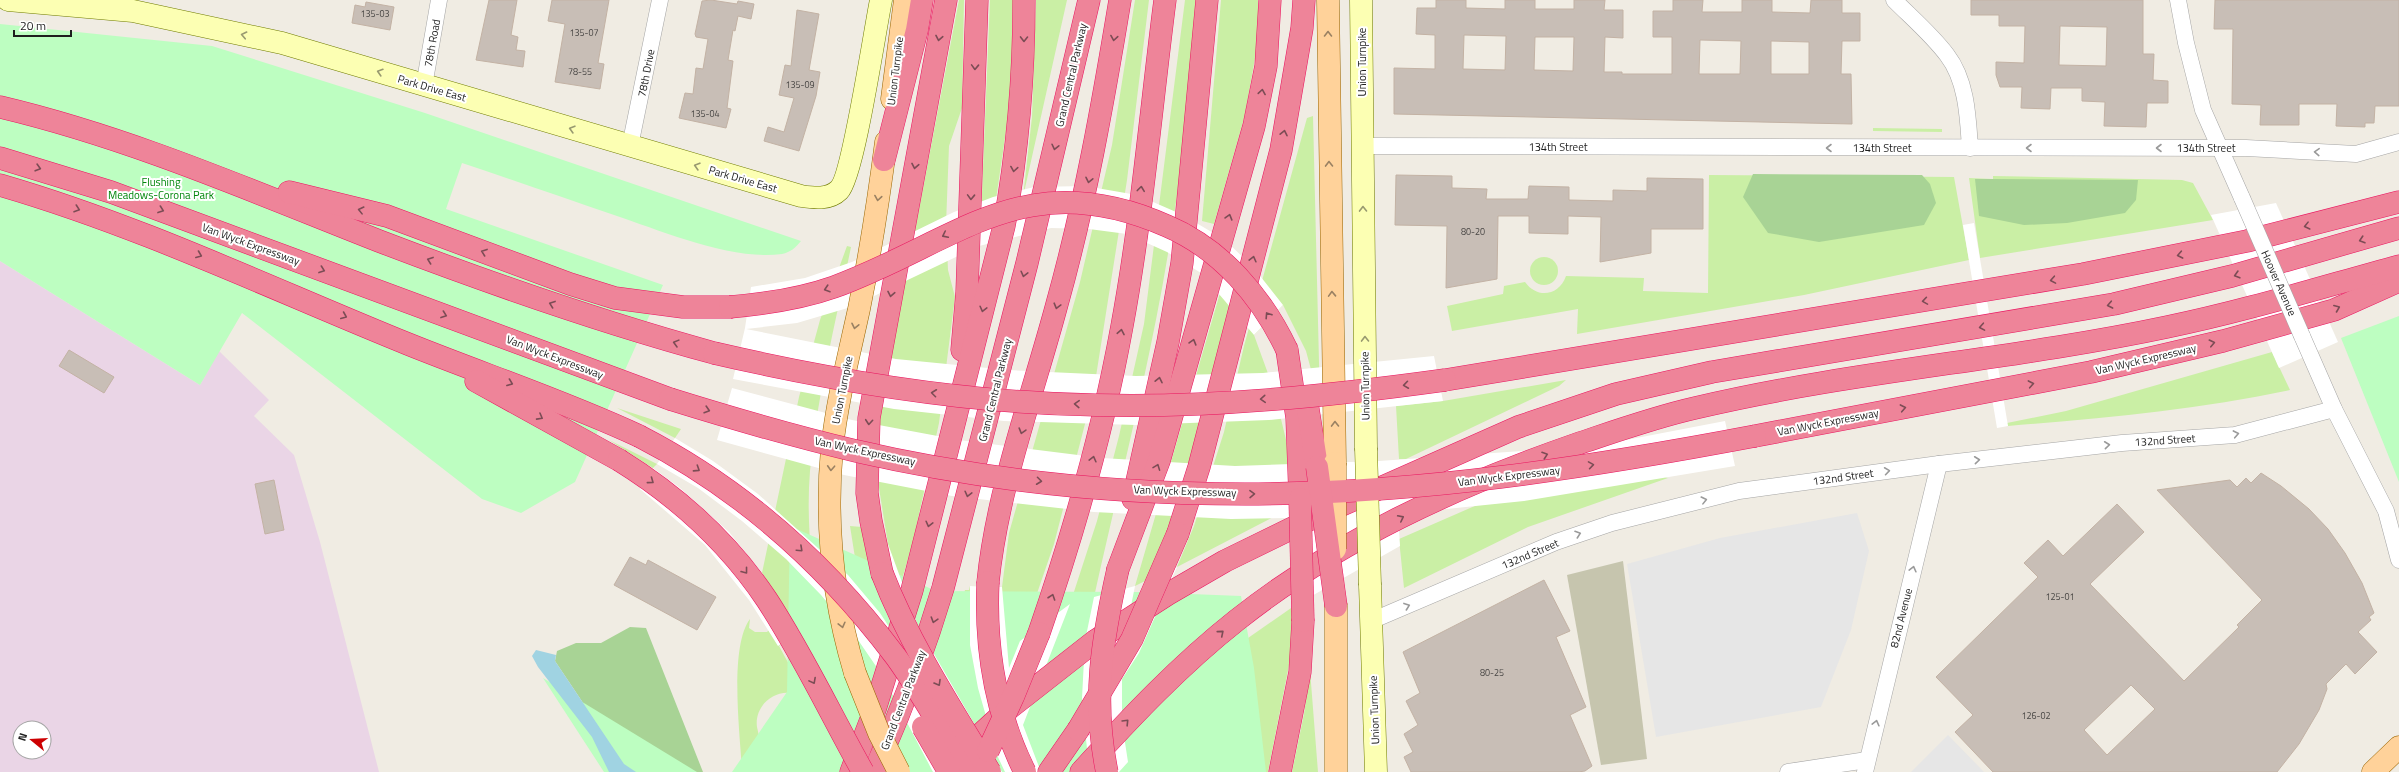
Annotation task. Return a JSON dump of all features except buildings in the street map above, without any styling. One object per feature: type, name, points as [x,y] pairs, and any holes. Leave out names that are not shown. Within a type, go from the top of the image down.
[{"type":"highway","points":[[884,160],[922,0]]},
{"type":"highway","points":[[946,0],[869,418],[868,493],[871,521],[882,573],[891,596],[913,641],[989,762]]},
{"type":"highway","points":[[952,432],[967,292],[977,0]]},
{"type":"highway","points":[[851,772],[871,721],[898,636],[996,258],[1014,168],[1022,100],[1024,0]]},
{"type":"highway","name":"Grand Central Parkway","points":[[874,772],[916,670],[943,588],[1027,263],[1089,0]]},
{"type":"highway","points":[[1025,772],[1011,742],[994,684],[988,632],[988,582],[999,513],[1058,304],[1086,194],[1120,0]]},
{"type":"highway","points":[[978,772],[989,762],[1039,633],[1087,486],[1115,364],[1129,284],[1165,0]]},
{"type":"highway","points":[[1107,772],[1101,736],[1098,683],[1104,632],[1168,342],[1182,263],[1207,0]]},
{"type":"highway","points":[[1118,569],[1159,461],[1254,126],[1266,66],[1270,0]]},
{"type":"highway","points":[[1292,0],[1293,83]]},
{"type":"highway","points":[[1049,772],[1078,730],[1132,639],[1178,533],[1201,461],[1271,189],[1293,83],[1302,28],[1304,0]]},
{"type":"highway","points":[[0,107],[106,138],[216,175],[380,241],[559,307],[714,353],[815,375],[885,387],[1023,402],[1094,405],[1162,405],[1257,400],[1371,390],[1445,380],[2091,273],[2247,241],[2399,202]]},
{"type":"highway","name":"Van Wyck Expressway","points":[[0,158],[111,192],[670,399],[811,439],[915,462],[1060,483],[1188,492],[1244,494],[1358,491],[1478,481],[1576,467],[1755,436],[2091,372],[2216,342],[2334,310],[2399,281]]},
{"type":"highway","points":[[216,175],[387,216],[570,284],[615,298],[683,307],[730,307],[795,298],[833,287],[877,268],[951,232],[996,214],[1034,205],[1074,202],[1093,204],[1131,212],[1160,222],[1193,239],[1232,270],[1267,313],[1287,350],[1303,386],[1326,465],[1336,606]]},
{"type":"highway","points":[[0,185],[67,205],[149,235],[408,344],[553,399],[639,436],[694,467],[744,502],[817,564],[861,613],[897,659],[969,772]]},
{"type":"highway","points":[[943,772],[984,730],[1052,673],[1116,627],[1174,590],[1252,547],[1518,427],[1587,403],[1656,384],[1712,372],[2114,304],[2232,276],[2399,228]]},
{"type":"highway","points":[[1082,772],[1125,723],[1179,670],[1262,601],[1321,560],[1356,541],[1424,507],[1503,472],[1620,430],[1694,408],[1796,389],[2168,327],[2245,309],[2399,266]]},
{"type":"highway","points":[[408,344],[619,460],[645,477],[690,512],[723,545],[753,582],[779,620],[863,772]]},
{"type":"highway","points":[[1280,772],[1300,672],[1303,621],[1297,418],[1287,350]]},
{"type":"highway","points":[[861,613],[949,772]]},
{"type":"main road","name":"Union Turnpike","points":[[899,772],[878,733],[855,673],[840,620],[833,573],[830,474],[835,425],[863,291],[884,160],[905,0]]},
{"type":"main road","points":[[1326,465],[1328,0]]},
{"type":"main road","points":[[1336,606],[1336,772]]},
{"type":"main road","points":[[2373,772],[2399,747]]},
{"type":"street","name":"Park Drive East","points":[[8,0],[133,10],[282,43],[801,196],[814,198],[832,196],[840,190],[845,182],[852,155],[881,0]]},
{"type":"street","name":"78th Road","points":[[424,86],[439,0]]},
{"type":"street","name":"78th Drive","points":[[630,146],[660,0]]},
{"type":"street","name":"Union Turnpike","points":[[1361,0],[1366,448],[1376,772]]},
{"type":"street","points":[[1894,0],[1948,56],[1961,83],[1967,109],[1970,148]]},
{"type":"street","name":"Hoover Avenue","points":[[2178,0],[2186,43],[2203,110],[2334,409],[2386,511],[2399,560]]},
{"type":"street","name":"134th Street","points":[[1362,146],[2220,149],[2356,154],[2399,142]]},
{"type":"street","name":"132nd Street","points":[[1371,621],[1556,542],[1612,523],[1739,491],[1939,464],[2122,443],[2235,435],[2334,409]]},
{"type":"street","name":"82nd Avenue","points":[[1866,766],[1939,464]]},
{"type":"street","points":[[1788,772],[1866,766]]},
{"type":"shaded area","points":[[0,261],[200,385],[219,351],[269,400],[254,416],[294,455],[320,542],[379,772],[0,772]]},
{"type":"shaded area","points":[[1857,513],[1869,551],[1851,630],[1821,707],[1656,737],[1627,564],[1720,538]]},
{"type":"shaded area","points":[[1623,561],[1647,759],[1601,765],[1567,575]]},
{"type":"shaded area","points":[[1948,735],[1984,772],[1911,772]]},
{"type":"green space","points":[[959,0],[964,0],[962,108],[949,146],[946,225],[948,270],[955,297],[939,423],[913,542],[898,593],[859,583],[850,526],[862,527],[876,581],[888,544],[879,488],[880,414]]},
{"type":"green space","points":[[990,0],[1013,0],[1011,97],[990,240],[980,241]]},
{"type":"green space","points":[[1036,0],[1067,0],[1023,197],[1032,117]]},
{"type":"green space","points":[[1135,0],[1149,0],[1127,180],[1094,389],[1054,544],[1021,640],[1070,604],[1097,521],[1119,436],[1144,324],[1185,0],[1196,0],[1181,167],[1165,273],[1145,373],[1088,624],[1072,639],[995,702],[960,736],[927,772],[888,772],[948,651],[965,590],[969,590],[970,586],[1002,587],[1009,533],[1080,282],[1112,145]]},
{"type":"green space","points":[[1221,0],[1258,0],[1258,41],[1245,115],[1214,224],[1202,221]]},
{"type":"green space","name":"Flushing Meadows-Corona Park","points":[[0,24],[212,46],[425,113],[801,241],[793,249],[782,254],[762,255],[720,249],[675,236],[462,163],[446,209],[663,285],[575,482],[521,513],[482,499],[242,313],[200,385],[0,261]]},
{"type":"green space","points":[[1313,116],[1320,403],[1306,351],[1283,305],[1254,335],[1274,390],[1287,444],[1291,508],[1177,567],[1194,526],[1224,432],[1244,346],[1307,118]]},
{"type":"green space","points":[[1873,128],[1942,129],[1942,132],[1873,131]]},
{"type":"green space","points":[[1753,174],[1922,175],[1930,184],[1936,203],[1924,225],[1819,242],[1768,233],[1743,197]]},
{"type":"green space","points":[[1709,175],[1954,177],[1969,260],[1804,295],[1577,334],[1578,309],[1452,331],[1447,306],[1503,294],[1504,286],[1525,282],[1535,291],[1547,293],[1558,288],[1563,283],[1566,276],[1644,278],[1643,291],[1708,293]]},
{"type":"green space","points":[[1993,176],[2182,180],[2193,183],[2213,220],[1980,258],[1969,178],[1993,179]]},
{"type":"green space","points":[[1975,179],[2138,180],[2136,200],[2125,213],[2067,223],[2024,225],[1979,216]]},
{"type":"green space","points":[[847,246],[851,247],[822,386],[810,471],[809,525],[817,616],[800,632],[779,646],[809,701],[801,696],[788,693],[773,696],[767,700],[759,712],[757,727],[769,772],[742,770],[737,692],[740,649],[744,632],[750,619],[749,628],[755,632],[767,632],[787,611],[762,573],[799,397],[820,320]]},
{"type":"green space","points":[[1544,257],[1554,261],[1558,271],[1554,281],[1544,285],[1534,281],[1530,271],[1534,261]]},
{"type":"green space","points":[[1229,262],[1239,268],[1210,386],[1178,502],[1151,578],[1135,586]]},
{"type":"green space","points":[[2399,316],[2399,482],[2341,338]]},
{"type":"green space","points":[[2272,352],[2290,390],[2185,408],[2079,420],[2008,426],[2007,423],[2066,411]]},
{"type":"green space","points":[[1566,380],[1559,386],[1406,459],[1399,459],[1396,406],[1443,401]]},
{"type":"green space","points":[[617,408],[681,429],[675,438]]},
{"type":"green space","points":[[609,440],[657,464],[653,468]]},
{"type":"green space","points":[[1594,454],[1668,478],[1528,527],[1404,588],[1399,539]]},
{"type":"green space","points":[[790,526],[936,591],[1140,592],[1241,596],[1254,668],[1266,772],[732,772],[787,692]]},
{"type":"green space","points":[[1294,606],[1291,655],[1268,772],[1130,772],[1218,659]]},
{"type":"green space","points":[[630,627],[646,628],[703,772],[636,772],[624,764],[555,661],[557,651],[576,643],[601,643]]},
{"type":"green space","points":[[1310,670],[1318,772],[1292,772],[1304,714]]},
{"type":"green space","points":[[543,678],[697,772],[604,772]]},
{"type":"water","points":[[536,650],[556,655],[555,661],[624,764],[636,772],[609,772],[592,737],[538,667],[532,656]]},
{"type":"pier","points":[[1085,186],[1137,195],[1183,215],[1225,240],[1253,267],[1283,305],[1254,335],[1201,273],[1167,252],[1127,234],[1089,229],[1051,228],[979,246],[851,307],[797,323],[746,329],[896,359],[1008,370],[1136,376],[1263,373],[1434,356],[1443,401],[1269,420],[1136,425],[1004,421],[894,409],[733,379],[745,328],[751,287],[805,278],[852,262],[954,212],[993,197],[1034,187]]},
{"type":"pier","points":[[2276,203],[2338,342],[2279,368],[2211,215]]},
{"type":"pier","points":[[1974,223],[2008,426],[1997,428],[1963,225]]},
{"type":"pier","points":[[732,388],[852,420],[959,440],[1102,458],[1235,466],[1379,461],[1522,451],[1626,440],[1725,421],[1735,466],[1524,501],[1398,514],[1400,546],[1294,606],[1291,518],[1231,519],[1094,512],[952,496],[844,475],[717,440]]},
{"type":"pier","points":[[675,438],[713,461],[758,494],[848,575],[880,613],[910,659],[887,614],[875,581],[888,544],[918,626],[1002,772],[933,772],[882,675],[854,634],[821,595],[786,559],[742,521],[698,488],[657,464]]},
{"type":"pier","points":[[653,468],[680,488],[729,532],[762,573],[800,632],[778,646],[749,600],[705,545],[640,489]]},
{"type":"pier","points":[[1177,567],[1139,653],[1122,679],[1122,723],[1128,762],[1119,772],[1092,772],[1087,749],[1082,698],[1085,641],[1094,597],[1135,586],[1127,626],[1151,578]]},
{"type":"pier","points":[[970,586],[1002,587],[1009,668],[1020,641],[1070,604],[1023,725],[1041,772],[1005,772],[997,755],[978,688],[970,645]]}]
